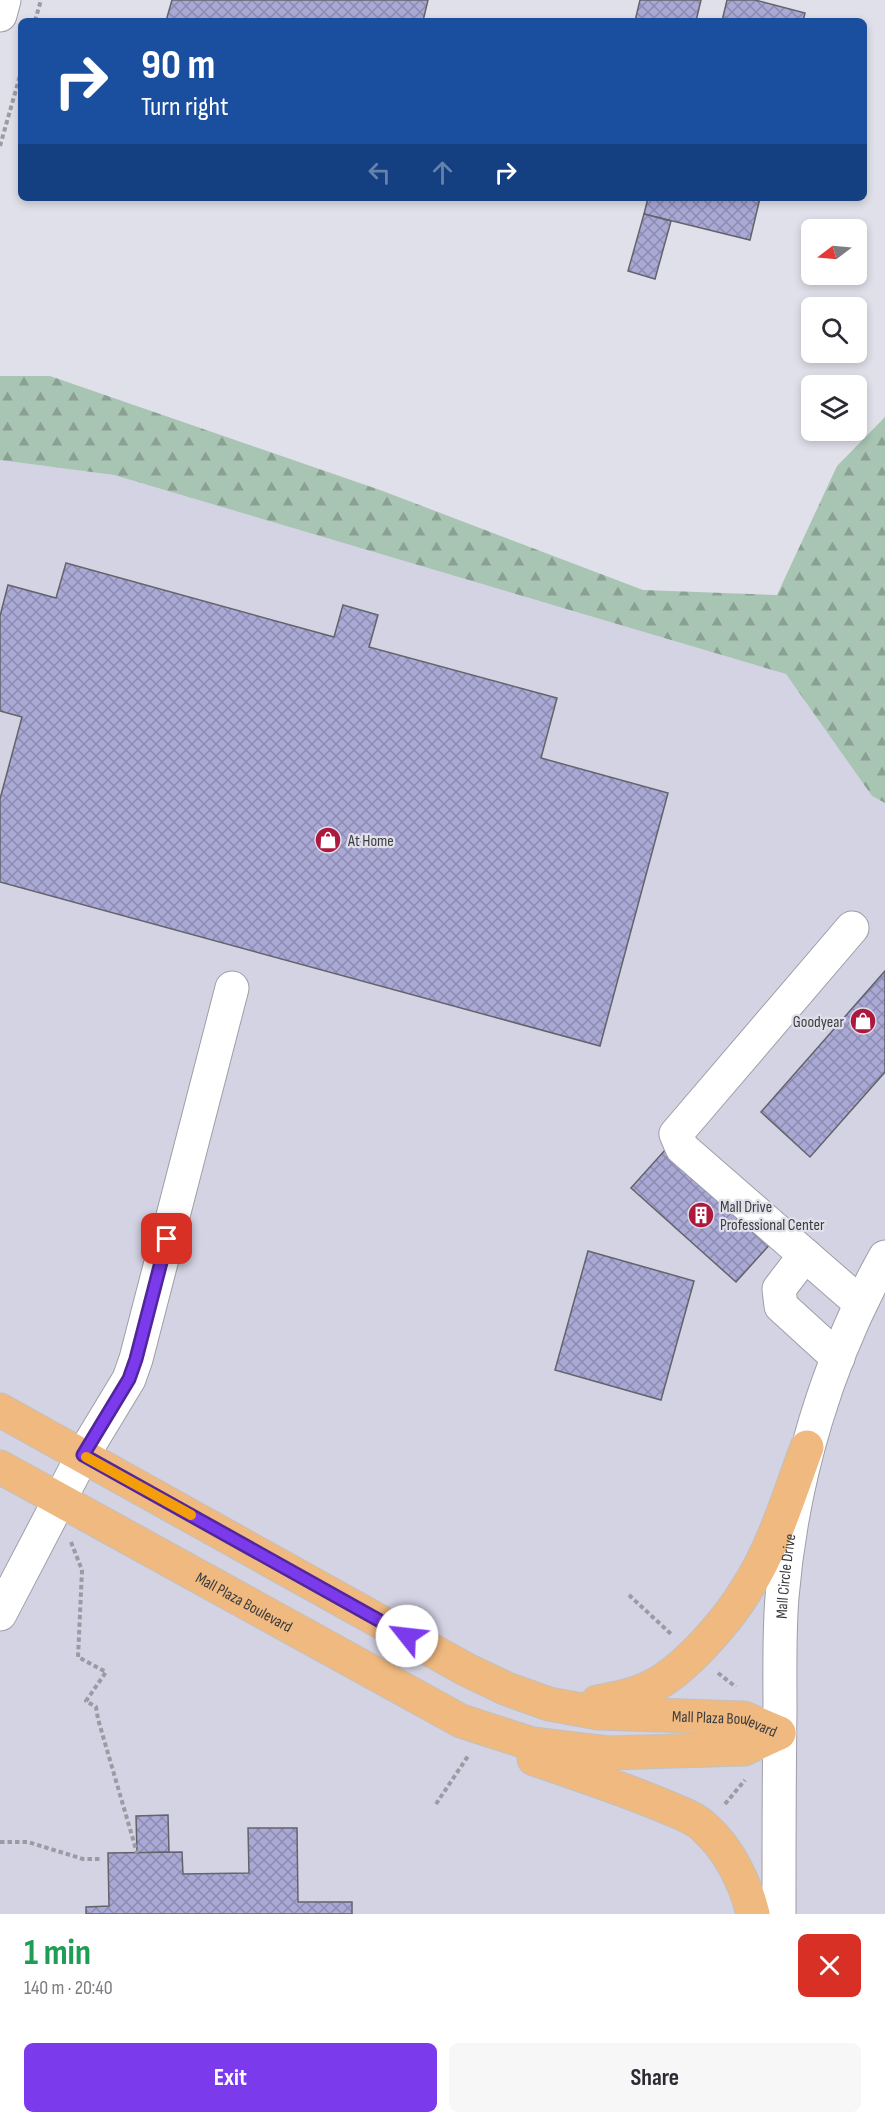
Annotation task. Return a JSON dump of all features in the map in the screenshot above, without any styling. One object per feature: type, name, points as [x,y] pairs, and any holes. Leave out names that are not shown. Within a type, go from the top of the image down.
[{"type":"main road","name":"Mall Plaza Boulevard","points":[[0,1410],[468,1670],[507,1689],[549,1704],[598,1713],[744,1718],[779,1733]]},
{"type":"main road","points":[[549,1704],[594,1702],[632,1695],[671,1675],[694,1655],[747,1590],[773,1538],[807,1447]]},
{"type":"main road","name":"Mall Plaza Boulevard","points":[[0,1467],[467,1735],[608,1753],[744,1749],[779,1733]]},
{"type":"main road","points":[[467,1735],[621,1788],[704,1826],[731,1860],[747,1893],[753,1914]]},
{"type":"street","points":[[0,15],[4,0]]},
{"type":"street","points":[[852,928],[676,1134],[682,1148],[860,1303]]},
{"type":"street","points":[[0,1614],[83,1455],[129,1379],[232,988]]},
{"type":"street","points":[[806,1255],[779,1289],[781,1306],[838,1358]]},
{"type":"street","name":"Mall Circle Drive","points":[[779,1914],[782,1597],[793,1517],[807,1447],[838,1358],[860,1303],[885,1257]]},
{"type":"path","points":[[36,18],[41,0]]},
{"type":"path","points":[[0,146],[18,83]]},
{"type":"path","points":[[73,1543],[82,1570],[78,1657],[106,1672],[86,1701],[96,1707],[137,1853]]},
{"type":"path","points":[[436,1804],[467,1735]]},
{"type":"path","points":[[0,1842],[28,1842],[83,1859],[101,1859]]},
{"type":"shaded area","points":[[0,460],[114,475],[786,674],[872,796],[885,803],[885,1914],[0,1914]]},
{"type":"green space","points":[[0,376],[50,376],[380,490],[643,590],[777,595],[837,466],[861,441],[867,441],[867,435],[885,417],[885,803],[872,796],[786,674],[114,475],[0,460]]},
{"type":"building","points":[[172,0],[428,0],[424,18],[167,18]]},
{"type":"building","points":[[640,0],[701,0],[697,18],[636,18]]},
{"type":"building","points":[[727,0],[755,0],[805,13],[804,18],[723,18]]},
{"type":"building","points":[[647,201],[759,201],[750,240],[644,214]]},
{"type":"building","points":[[644,214],[671,221],[655,279],[628,271]]},
{"type":"building","name":"At Home","points":[[66,563],[334,637],[343,605],[378,615],[369,647],[557,698],[541,758],[668,793],[600,1046],[0,882],[0,799],[22,717],[0,711],[0,616],[8,585],[56,598]]},
{"type":"building","name":"Goodyear","points":[[885,971],[885,1072],[810,1157],[761,1112]]},
{"type":"building","name":"Mall Drive Professional Center","points":[[666,1149],[771,1243],[736,1282],[631,1188]]},
{"type":"building","points":[[588,1251],[694,1281],[661,1400],[555,1370]]},
{"type":"building","points":[[168,1815],[169,1852],[137,1853],[136,1816]]},
{"type":"building","points":[[248,1828],[297,1828],[298,1902],[352,1902],[352,1914],[86,1914],[86,1907],[109,1906],[108,1853],[182,1852],[183,1874],[249,1873]]},
{"type":"slow traffic","points":[[86,1457],[191,1515]]},
{"type":"place","name":"At Home","points":[[328,840]]},
{"type":"place","name":"Goodyear","points":[[863,1021]]},
{"type":"place","name":"Mall Drive Professional Center","points":[[701,1215]]},
{"type":"route","points":[[167,1239],[129,1379],[83,1455],[407,1636]]}]
